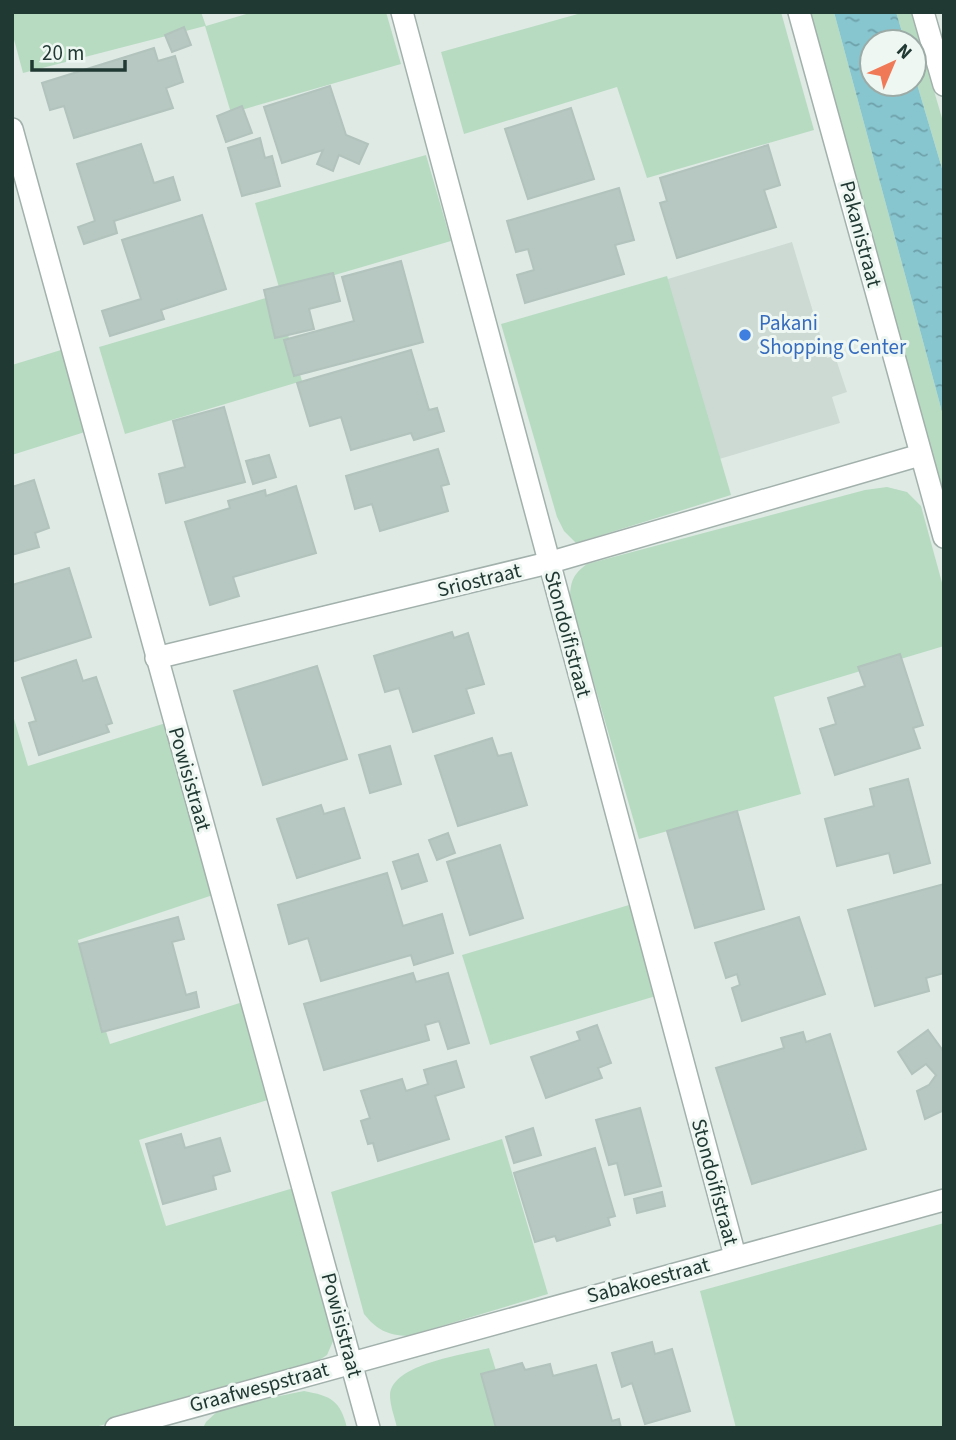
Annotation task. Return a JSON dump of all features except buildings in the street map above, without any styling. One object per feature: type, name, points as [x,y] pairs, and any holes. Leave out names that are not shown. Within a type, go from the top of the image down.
[{"type":"street","name":"Stondoifistraat","points":[[402,12],[735,1256]]},
{"type":"street","name":"Pakanistraat","points":[[799,12],[944,537]]},
{"type":"street","points":[[923,12],[944,85]]},
{"type":"street","name":"Powisistraat","points":[[12,129],[369,1428]]},
{"type":"street","name":"Sriostraat","points":[[156,658],[548,564],[920,454]]},
{"type":"street","name":"Sabakoestraat","points":[[352,1362],[944,1200]]},
{"type":"street","name":"Graafwespstraat","points":[[116,1428],[168,1420],[352,1362]]},
{"type":"shaded area","name":"Pakani Shopping Center","points":[[792,242],[827,358],[835,356],[847,392],[832,397],[840,423],[716,460],[661,281]]},
{"type":"green space","points":[[12,12],[201,12],[206,26],[253,12],[386,12],[401,64],[231,113],[205,26],[23,73],[12,32]]},
{"type":"green space","points":[[585,12],[781,12],[814,130],[647,178],[617,87],[464,134],[441,52]]},
{"type":"green space","points":[[808,12],[834,12],[944,419],[944,506]]},
{"type":"green space","points":[[896,12],[911,12],[916,28],[901,28]]},
{"type":"green space","points":[[928,70],[944,125],[944,175],[921,98],[928,98]]},
{"type":"green space","points":[[426,155],[451,241],[280,291],[255,203]]},
{"type":"green space","points":[[667,276],[731,495],[576,543],[564,531],[557,517],[501,324]]},
{"type":"green space","points":[[276,295],[302,381],[125,434],[99,347]]},
{"type":"green space","points":[[61,350],[88,431],[12,455],[12,365]]},
{"type":"green space","points":[[887,487],[907,492],[921,506],[944,590],[944,646],[774,697],[801,794],[639,839],[570,600],[575,575],[587,564],[865,490]]},
{"type":"green space","points":[[12,712],[28,766],[169,722],[219,893],[78,940],[110,1044],[246,1001],[274,1098],[139,1140],[166,1226],[297,1187],[334,1339],[327,1355],[315,1363],[92,1428],[12,1428]]},
{"type":"green space","points":[[629,905],[656,996],[490,1045],[462,955]]},
{"type":"green space","points":[[502,1139],[548,1294],[408,1336],[388,1333],[378,1328],[364,1314],[331,1192]]},
{"type":"green space","points":[[944,1223],[944,1428],[736,1428],[700,1291]]},
{"type":"green space","points":[[489,1348],[514,1428],[397,1428],[390,1395],[394,1384],[403,1376],[430,1363]]},
{"type":"green space","points":[[304,1391],[333,1401],[341,1411],[347,1428],[203,1428],[221,1408]]},
{"type":"water","points":[[834,12],[896,12],[901,28],[858,28],[858,98],[921,98],[944,175],[944,419]]},
{"type":"place","name":"Pakani Shopping Center","points":[[745,335]]}]
